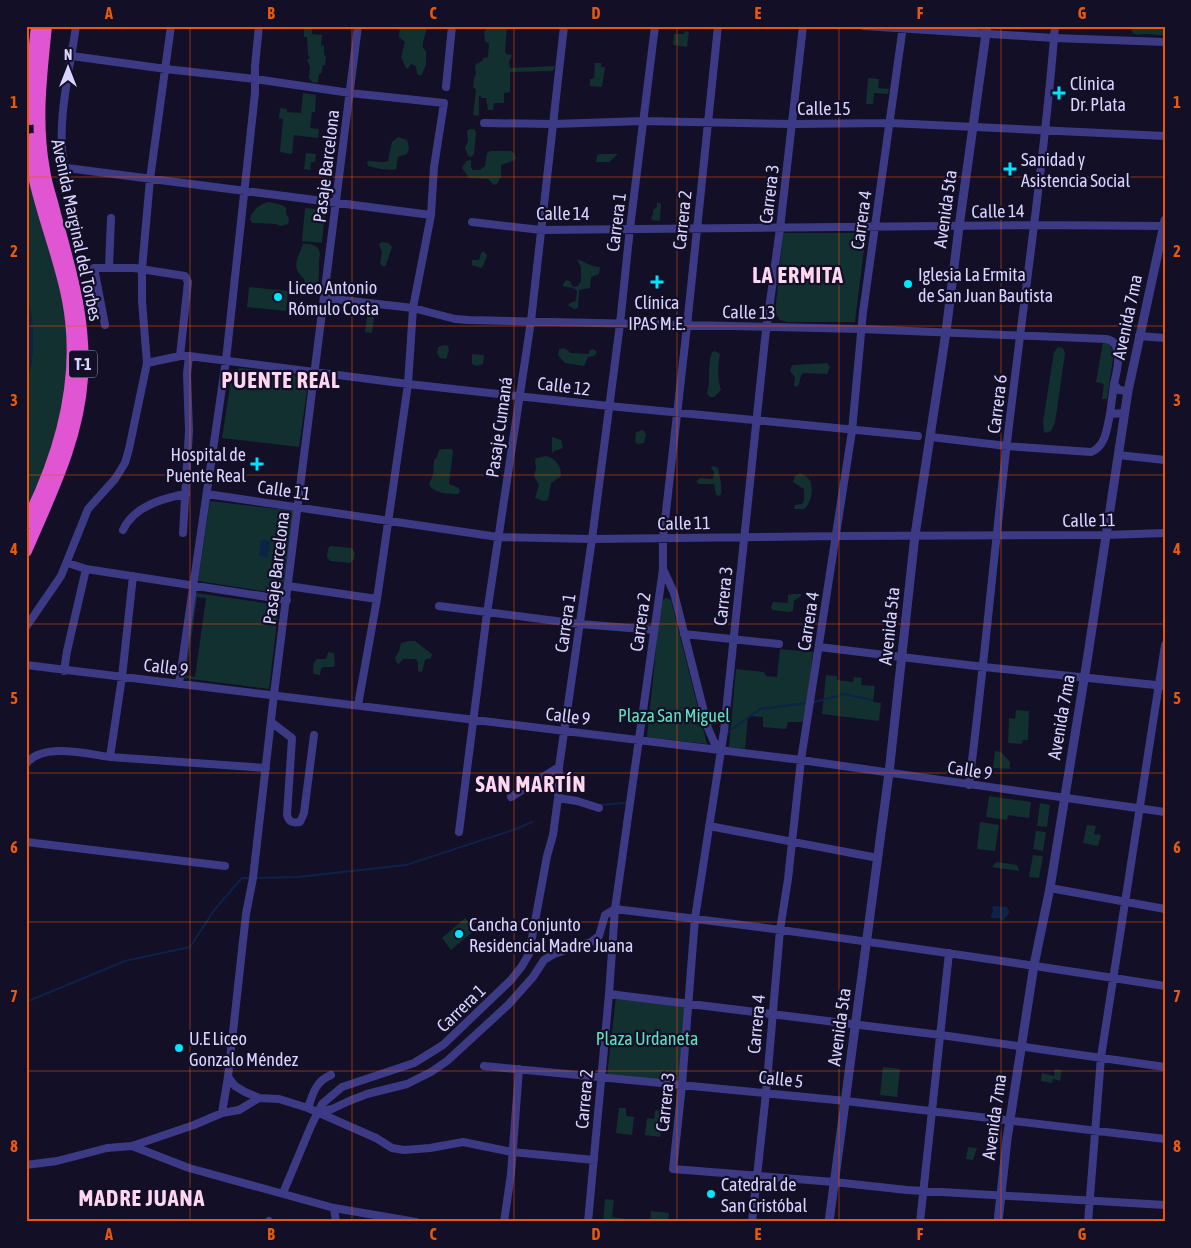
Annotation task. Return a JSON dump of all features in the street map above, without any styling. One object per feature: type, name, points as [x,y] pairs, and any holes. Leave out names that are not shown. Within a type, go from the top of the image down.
[{"type":"highway","name":"Avenida Marginal del Torbes","points":[[26,523],[51,465],[66,422],[72,379],[73,348],[68,301],[34,175],[37,26]]},
{"type":"highway","name":"Avenida Marginal del Torbes","points":[[26,551],[71,442],[80,400],[82,377],[83,348],[78,298],[44,172],[39,138],[35,91],[46,26]]},
{"type":"highway","points":[[39,138],[45,120],[54,26]]},
{"type":"highway","points":[[26,146],[34,175]]},
{"type":"street","points":[[76,26],[62,127],[61,147],[64,165],[67,168],[431,215]]},
{"type":"street","points":[[26,627],[54,589],[68,563],[88,509],[115,479],[125,463],[147,363],[142,302],[142,269],[150,179],[171,26]]},
{"type":"street","points":[[179,684],[226,360],[255,93],[254,79],[260,26]]},
{"type":"street","name":"Pasaje Barcelona","points":[[222,1113],[228,1077],[246,914],[253,878],[274,694],[358,26]]},
{"type":"street","points":[[446,87],[452,26]]},
{"type":"street","name":"Pasaje Cumaná","points":[[459,832],[487,613],[518,396],[531,321],[564,26]]},
{"type":"street","name":"Carrera 1","points":[[283,1193],[322,1104],[342,1088],[414,1063],[443,1045],[480,1011],[522,966],[529,954],[553,835],[558,798],[559,768],[592,539],[620,324],[655,26]]},
{"type":"street","name":"Carrera 2","points":[[588,1222],[615,909],[663,569],[663,538],[678,413],[718,26]]},
{"type":"street","name":"Carrera 3","points":[[756,1176],[673,1169],[682,1085],[695,918],[724,731],[767,328],[803,26]]},
{"type":"street","points":[[864,26],[986,30],[1054,38],[1165,42]]},
{"type":"street","name":"Carrera 6","points":[[969,785],[1045,129],[1055,26]]},
{"type":"street","name":"Carrera 4","points":[[752,1222],[766,1093],[780,930],[801,760],[852,431],[861,329],[903,28]]},
{"type":"street","name":"Avenida 5ta","points":[[829,1222],[889,773],[916,535],[946,332],[986,30]]},
{"type":"street","points":[[72,56],[350,93],[444,103],[434,167],[431,215],[413,308],[408,384],[377,599],[358,705]]},
{"type":"street","name":"Calle 15","points":[[484,123],[554,124],[643,121],[792,124],[890,123],[1165,136]]},
{"type":"street","points":[[109,267],[111,218]]},
{"type":"street","name":"Calle 14","points":[[472,222],[541,230],[1164,224]]},
{"type":"street","name":"Avenida 7ma","points":[[998,1222],[1021,1046],[1034,965],[1050,888],[1128,391],[1164,224]]},
{"type":"street","points":[[105,325],[94,268],[142,269],[185,276],[188,282],[180,356]]},
{"type":"street","name":"Calle 13","points":[[325,298],[413,308],[462,320],[861,329],[1112,340],[1116,344],[1118,353],[1114,384]]},
{"type":"street","points":[[1139,336],[1165,338]]},
{"type":"street","points":[[183,533],[190,418],[187,374],[189,356]]},
{"type":"street","name":"Calle 12","points":[[147,363],[189,356],[408,384],[757,422],[918,436]]},
{"type":"street","points":[[931,438],[1091,452],[1097,450],[1102,444],[1110,414],[1114,384]]},
{"type":"street","points":[[1114,384],[1119,390],[1128,391]]},
{"type":"street","points":[[1110,414],[1125,413]]},
{"type":"street","points":[[1118,455],[1165,460]]},
{"type":"street","points":[[123,530],[126,523],[132,517],[152,504],[186,494]]},
{"type":"street","name":"Calle 11","points":[[207,494],[498,537],[592,539],[1165,533]]},
{"type":"street","points":[[68,563],[86,569],[287,600]]},
{"type":"street","points":[[64,671],[86,569]]},
{"type":"street","points":[[663,569],[674,593],[708,728],[714,742],[721,750]]},
{"type":"street","points":[[110,757],[122,677],[132,576]]},
{"type":"street","points":[[288,586],[377,599]]},
{"type":"street","points":[[658,595],[667,590],[674,593]]},
{"type":"street","points":[[439,606],[580,624],[654,630]]},
{"type":"street","points":[[684,634],[779,644]]},
{"type":"street","points":[[1088,1222],[1101,1057],[1140,808],[1162,685],[1165,645]]},
{"type":"street","points":[[819,647],[984,667],[1162,685]]},
{"type":"street","name":"Calle 9","points":[[26,665],[801,760],[1165,812]]},
{"type":"street","points":[[271,722],[292,738],[287,815],[290,821],[294,823],[300,822],[304,813],[314,735]]},
{"type":"street","points":[[26,764],[40,753],[63,752],[266,768]]},
{"type":"street","points":[[510,797],[559,768]]},
{"type":"street","points":[[558,798],[577,801],[599,808]]},
{"type":"street","points":[[710,826],[878,858]]},
{"type":"street","points":[[26,842],[225,866]]},
{"type":"street","points":[[1050,888],[1165,908]]},
{"type":"street","points":[[318,1112],[332,1109],[348,1100],[367,1094],[407,1084],[439,1066],[464,1046],[508,1004],[533,977],[544,960],[554,954],[591,942],[598,936],[605,915],[615,909],[867,941],[1165,986]]},
{"type":"street","points":[[920,1222],[949,953]]},
{"type":"street","points":[[609,994],[941,1035],[1165,1067]]},
{"type":"street","name":"Calle 5","points":[[484,1066],[846,1101],[1165,1139]]},
{"type":"street","points":[[504,1222],[511,1174],[519,1069]]},
{"type":"street","points":[[308,1108],[317,1083],[322,1078],[331,1074]]},
{"type":"street","points":[[228,1077],[235,1086],[245,1092],[260,1098],[279,1099],[308,1108],[376,1138],[392,1148],[404,1150],[430,1148],[463,1142],[512,1152],[594,1160]]},
{"type":"street","points":[[26,1165],[57,1161],[107,1148],[132,1146],[194,1125],[222,1113],[239,1110],[260,1098]]},
{"type":"street","points":[[132,1146],[189,1168],[334,1208],[416,1222]]},
{"type":"street","points":[[756,1176],[924,1191],[1089,1199],[1165,1205]]},
{"type":"street","points":[[334,1208],[336,1222]]},
{"type":"green space","points":[[304,26],[312,26],[312,34],[322,35],[321,45],[324,46],[324,55],[326,56],[325,65],[323,65],[321,74],[319,74],[318,83],[312,82],[309,78],[310,67],[307,60],[310,58],[308,55],[307,37],[304,37]]},
{"type":"green space","points":[[400,26],[419,28],[427,26],[423,45],[426,51],[426,65],[421,76],[417,74],[416,66],[411,64],[408,69],[406,68],[401,57],[405,42],[399,37]]},
{"type":"green space","points":[[500,26],[507,27],[505,51],[506,54],[512,55],[509,62],[510,68],[555,66],[553,71],[510,72],[510,92],[504,93],[504,103],[494,103],[493,110],[488,110],[486,98],[480,98],[482,96],[479,96],[479,116],[473,115],[476,89],[473,88],[476,74],[475,65],[483,60],[483,58],[488,57],[489,44],[485,41],[484,32],[486,29]]},
{"type":"green space","points":[[1131,26],[1152,26],[1155,28],[1165,27],[1165,36],[1135,34],[1132,32]]},
{"type":"green space","points":[[685,31],[689,32],[687,47],[673,45],[674,34],[684,34]]},
{"type":"green space","points":[[595,63],[601,63],[601,67],[605,67],[602,87],[590,86],[590,79],[594,78]]},
{"type":"green space","points":[[868,78],[879,79],[878,88],[889,89],[888,94],[874,93],[873,104],[866,104]]},
{"type":"green space","points":[[303,93],[316,95],[315,112],[312,112],[310,128],[319,129],[318,138],[294,135],[292,154],[280,152],[283,119],[279,118],[280,108],[287,109],[287,112],[301,113]]},
{"type":"green space","points":[[474,129],[476,132],[474,154],[471,157],[468,156],[465,148],[468,141],[467,131]]},
{"type":"green space","points":[[398,137],[407,140],[409,148],[407,154],[398,157],[396,169],[391,170],[368,166],[368,161],[388,161],[392,142]]},
{"type":"green space","points":[[26,146],[68,301],[66,422],[26,523],[26,385],[32,360],[33,337],[26,291]]},
{"type":"green space","points":[[491,151],[511,151],[516,158],[501,165],[501,177],[497,184],[494,185],[488,179],[469,178],[462,168],[466,161],[471,160],[473,170],[480,170],[485,166],[487,153]]},
{"type":"green space","points":[[306,153],[316,154],[315,162],[311,162],[310,170],[304,169]]},
{"type":"green space","points":[[599,154],[618,154],[609,162],[596,162]]},
{"type":"green space","points":[[270,202],[286,208],[289,219],[288,224],[281,226],[252,223],[250,219],[255,210],[263,204]]},
{"type":"green space","points":[[657,202],[661,204],[659,221],[652,220],[651,218],[653,210],[657,207]]},
{"type":"green space","points":[[305,208],[325,210],[322,243],[302,241]]},
{"type":"green space","points":[[783,233],[866,233],[855,322],[787,322],[780,320],[775,314]]},
{"type":"green space","points":[[382,242],[389,243],[392,247],[384,267],[380,264],[382,253],[379,244]]},
{"type":"green space","points":[[303,244],[314,245],[320,253],[318,280],[315,289],[312,291],[306,289],[304,279],[296,266]]},
{"type":"green space","points":[[484,251],[487,256],[483,266],[481,268],[472,265],[472,260],[479,260],[481,253]]},
{"type":"green space","points":[[577,260],[600,267],[599,274],[591,277],[590,288],[579,290],[578,308],[574,309],[568,305],[576,301],[577,291],[573,288],[562,286],[566,280],[570,281],[573,287],[578,286],[581,281],[581,267]]},
{"type":"green space","points":[[249,287],[288,291],[286,311],[247,307]]},
{"type":"green space","points":[[368,309],[375,309],[372,333],[365,332]]},
{"type":"green space","points":[[1103,342],[1108,343],[1114,352],[1107,399],[1102,399],[1104,384],[1096,382]]},
{"type":"green space","points":[[448,346],[449,351],[446,359],[440,358],[437,353],[438,347]]},
{"type":"green space","points":[[1058,347],[1063,348],[1065,353],[1055,423],[1051,431],[1046,433],[1044,432],[1043,422],[1054,352]]},
{"type":"green space","points":[[564,348],[571,353],[588,354],[593,349],[596,351],[596,354],[588,357],[584,366],[565,363],[558,355],[559,349]]},
{"type":"green space","points":[[715,351],[720,354],[718,372],[721,390],[714,397],[710,397],[707,394],[710,362],[712,352]]},
{"type":"green space","points":[[472,354],[484,355],[483,364],[477,366],[472,364]]},
{"type":"green space","points":[[827,363],[830,367],[827,374],[803,373],[797,387],[794,386],[795,377],[790,371],[792,365]]},
{"type":"green space","points":[[240,368],[309,377],[299,447],[222,438],[232,373]]},
{"type":"green space","points":[[643,430],[646,434],[644,443],[637,444],[635,441],[636,432]]},
{"type":"green space","points":[[552,437],[561,440],[563,448],[552,453]]},
{"type":"green space","points":[[451,449],[453,451],[449,484],[459,488],[460,492],[458,494],[436,491],[430,486],[434,460],[439,450]]},
{"type":"green space","points":[[546,456],[552,458],[558,464],[561,474],[560,477],[551,483],[548,500],[544,501],[535,498],[539,485],[534,476],[536,458]]},
{"type":"green space","points":[[713,466],[718,468],[721,486],[720,496],[716,495],[714,484],[699,484],[696,481],[700,478],[713,479],[714,472],[711,468]]},
{"type":"green space","points":[[800,473],[810,481],[812,488],[811,496],[804,509],[794,509],[795,505],[802,504],[804,500],[804,489],[793,482],[795,476]]},
{"type":"green space","points":[[210,501],[294,511],[282,594],[198,581]]},
{"type":"green space","points":[[330,546],[352,548],[355,553],[354,559],[350,563],[330,561],[327,557]]},
{"type":"green space","points":[[196,593],[279,605],[269,689],[183,678]],"holes":[[[197,597],[206,598],[195,677],[186,675]]]},
{"type":"green space","points":[[801,594],[794,601],[793,611],[772,610],[773,602],[788,603],[788,595]]},
{"type":"green space","name":"Plaza San Miguel","points":[[666,598],[671,600],[707,744],[647,737],[661,601]]},
{"type":"green space","points":[[415,641],[432,654],[431,658],[425,660],[422,672],[418,671],[416,659],[403,659],[399,664],[396,662],[395,658],[401,643]]},
{"type":"green space","points":[[780,649],[813,652],[803,722],[788,722],[786,729],[763,727],[763,717],[748,716],[745,749],[729,747],[736,669],[764,672],[766,676],[777,677]]},
{"type":"green space","points":[[328,652],[334,653],[335,666],[323,667],[320,675],[314,674],[313,666],[316,660],[326,659]]},
{"type":"green space","points":[[826,675],[837,676],[837,680],[853,682],[854,677],[862,678],[861,685],[875,686],[873,702],[881,703],[879,721],[822,714]]},
{"type":"green space","points":[[1016,710],[1029,711],[1028,740],[1023,740],[1022,744],[1008,743],[1009,718],[1015,719]]},
{"type":"green space","points":[[995,751],[1001,752],[1010,762],[1010,769],[993,768]]},
{"type":"green space","points":[[989,796],[1031,802],[1029,818],[1008,815],[1007,820],[986,817]]},
{"type":"green space","points":[[1040,803],[1050,805],[1047,827],[1037,826]]},
{"type":"green space","points":[[980,822],[999,825],[995,851],[977,849]]},
{"type":"green space","points":[[1087,825],[1096,826],[1094,834],[1101,835],[1098,846],[1083,843]]},
{"type":"green space","points":[[1036,831],[1046,832],[1043,851],[1033,849]]},
{"type":"green space","points":[[1033,855],[1043,856],[1039,878],[1029,877]]},
{"type":"green space","points":[[996,862],[1017,865],[1019,871],[992,867]]},
{"type":"green space","name":"Cancha Conjunto Residencial Madre Juana","points":[[465,918],[476,929],[451,950],[442,938]]},
{"type":"green space","name":"Plaza Urdaneta","points":[[616,996],[687,1004],[679,1081],[607,1076]]},
{"type":"green space","points":[[883,1067],[900,1069],[897,1097],[880,1095]]},
{"type":"green space","points":[[1055,1069],[1062,1070],[1060,1081],[1053,1079],[1052,1083],[1041,1081],[1042,1073],[1054,1076]]},
{"type":"green space","points":[[619,1108],[626,1108],[626,1116],[634,1117],[632,1135],[616,1133]]},
{"type":"green space","points":[[655,1110],[663,1111],[660,1137],[645,1135],[647,1118],[654,1119]]},
{"type":"green space","points":[[968,1147],[977,1148],[973,1160],[966,1159]]},
{"type":"green space","points":[[605,1199],[614,1200],[612,1217],[627,1219],[627,1222],[603,1222]]},
{"type":"green space","points":[[651,1211],[669,1213],[668,1222],[637,1222],[637,1220],[650,1221]]},
{"type":"water","points":[[26,291],[33,326],[33,350],[26,385]]},
{"type":"water","points":[[261,540],[270,541],[268,557],[259,556]]},
{"type":"water","points":[[992,907],[1007,907],[1010,912],[1003,921],[999,918],[992,918]]},
{"type":"waterway","points":[[814,702],[844,694],[872,700]]},
{"type":"waterway","points":[[727,733],[760,709],[807,703]]},
{"type":"waterway","points":[[598,805],[626,803]]},
{"type":"waterway","points":[[255,878],[298,877],[406,865],[532,822]]},
{"type":"waterway","points":[[26,1002],[125,961],[190,947],[215,909],[242,878],[250,878]]},
{"type":"place","name":"Clínica Dr. Plata","points":[[1059,93]]},
{"type":"place","name":"Sanidad y Asistencia Social","points":[[1010,169]]},
{"type":"place","name":"Clínica IPAS M.E.","points":[[657,282]]},
{"type":"place","name":"Iglesia La Ermita de San Juan Bautista","points":[[908,284]]},
{"type":"place","name":"Liceo Antonio Rómulo Costa","points":[[278,297]]},
{"type":"place","name":"Hospital de Puente Real","points":[[257,464]]},
{"type":"place","name":"Cancha Conjunto Residencial Madre Juana","points":[[459,934]]},
{"type":"place","name":"U.E Liceo Gonzalo Méndez","points":[[179,1048]]},
{"type":"place","name":"Catedral de San Cristóbal","points":[[711,1194]]},
{"type":"district","name":"LA ERMITA","points":[[798,275]]},
{"type":"district","name":"PUENTE REAL","points":[[281,380]]},
{"type":"district","name":"SAN MARTÍN","points":[[531,784]]},
{"type":"district","name":"MADRE JUANA","points":[[142,1198]]}]
